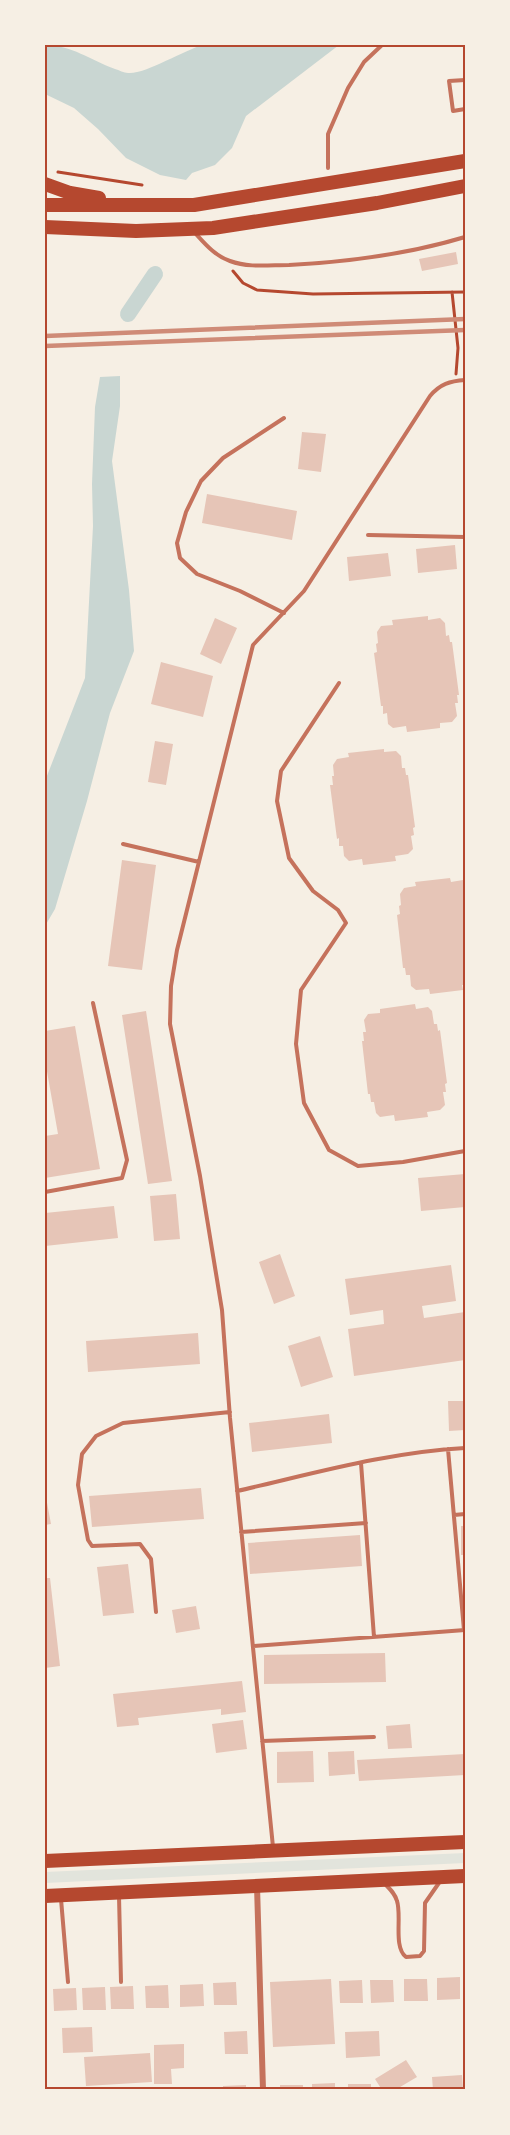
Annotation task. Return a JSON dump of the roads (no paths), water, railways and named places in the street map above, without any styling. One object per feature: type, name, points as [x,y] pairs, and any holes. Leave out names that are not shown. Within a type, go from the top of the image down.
[{"type":"main road","points":[[45,205],[194,205],[465,161]]},
{"type":"main road","points":[[45,184],[70,193],[140,205]]},
{"type":"main road","points":[[45,227],[136,231],[192,230],[377,203],[465,186]]},
{"type":"main road","points":[[45,232],[82,227]]},
{"type":"main road","points":[[45,1861],[465,1842]]},
{"type":"main road","points":[[45,1896],[465,1876]]},
{"type":"street","points":[[257,1885],[263,2090]]},
{"type":"lane","points":[[328,168],[328,134],[348,88],[364,62],[382,45]]},
{"type":"lane","points":[[465,80],[449,81],[453,111],[465,109]]},
{"type":"lane","points":[[192,230],[211,251],[229,261],[255,266],[316,264],[432,247],[465,237]]},
{"type":"lane","points":[[273,1851],[237,1491],[222,1310],[200,1176],[170,1024],[173,968],[253,645],[304,591],[430,396],[447,382],[465,380]]},
{"type":"lane","points":[[284,418],[223,458],[201,481],[186,512],[177,543],[180,558],[197,574],[240,591],[284,613]]},
{"type":"lane","points":[[368,535],[465,537]]},
{"type":"lane","points":[[339,683],[281,771],[277,801],[289,858],[313,891],[338,910],[346,923],[302,990],[296,1044],[304,1103],[329,1150],[358,1166],[403,1162],[465,1151]]},
{"type":"lane","points":[[123,844],[199,862]]},
{"type":"lane","points":[[45,1192],[122,1178],[127,1160],[93,1003]]},
{"type":"lane","points":[[156,1612],[151,1559],[140,1544],[92,1546],[88,1539],[78,1485],[82,1454],[96,1436],[123,1423],[230,1412]]},
{"type":"lane","points":[[237,1491],[362,1463],[465,1448]]},
{"type":"lane","points":[[253,1647],[464,1630],[448,1449]]},
{"type":"lane","points":[[362,1463],[374,1637]]},
{"type":"lane","points":[[454,1515],[465,1514]]},
{"type":"lane","points":[[242,1532],[366,1524]]},
{"type":"lane","points":[[262,1741],[374,1737]]},
{"type":"lane","points":[[382,1880],[394,1893],[398,1903],[399,1948],[406,1957],[420,1956],[424,1951],[425,1904],[443,1877]]},
{"type":"lane","points":[[119,1892],[121,1982]]},
{"type":"lane","points":[[61,1895],[68,1982]]},
{"type":"waterway","points":[[128,314],[155,274]]},
{"type":"railway","points":[[45,336],[465,319]]},
{"type":"railway","points":[[45,346],[465,330]]}]
